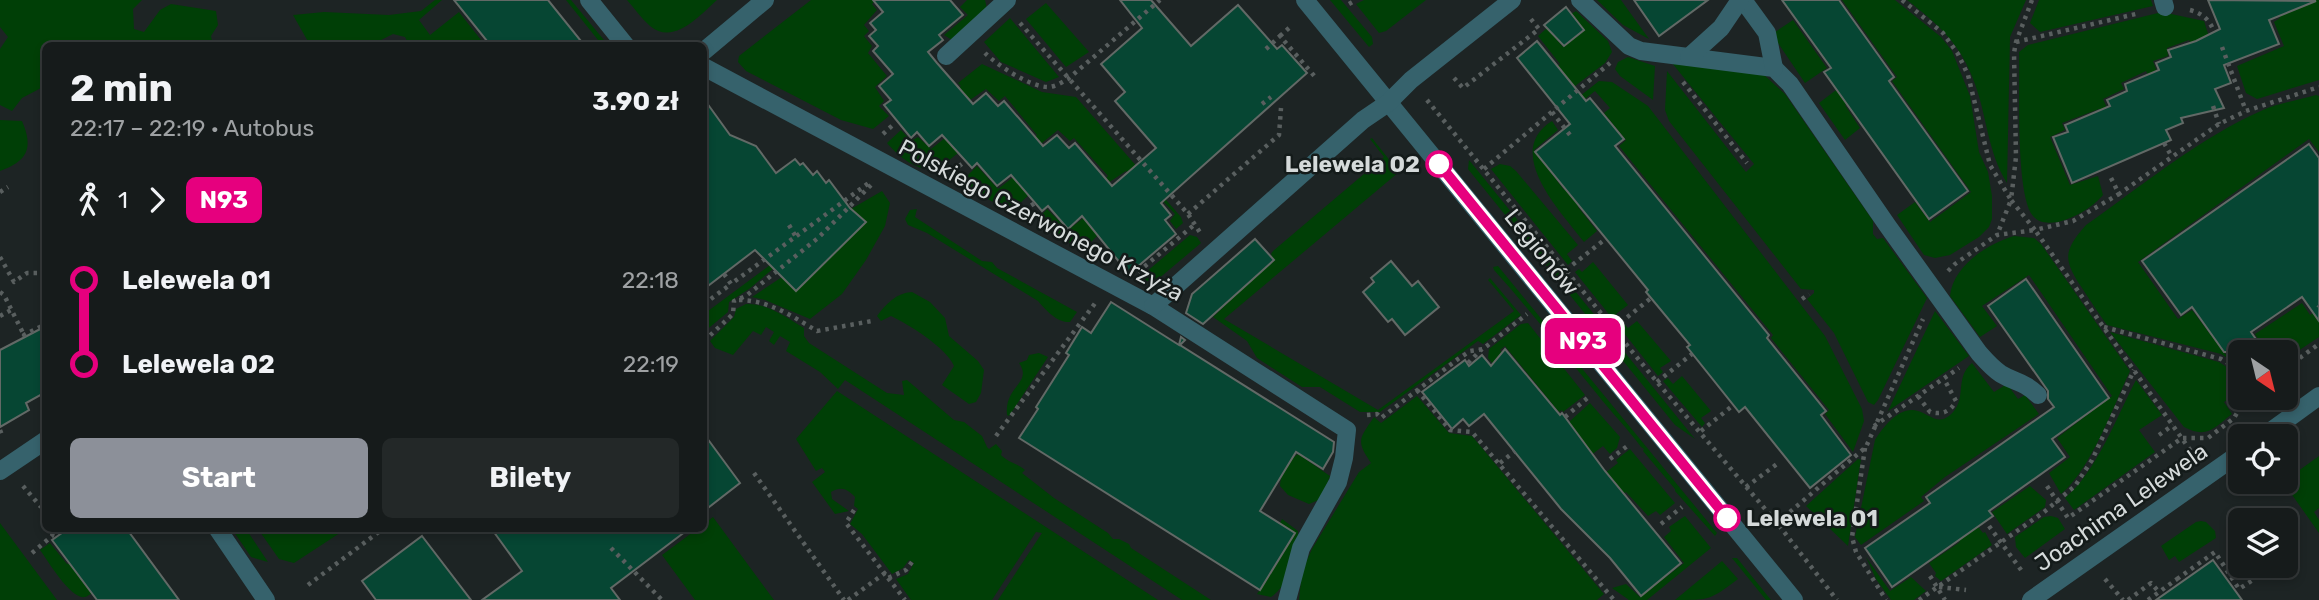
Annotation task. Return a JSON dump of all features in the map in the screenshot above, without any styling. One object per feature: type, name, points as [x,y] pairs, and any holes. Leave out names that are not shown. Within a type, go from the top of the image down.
[{"type":"street","points":[[589,0],[623,42]]},
{"type":"street","points":[[707,48],[765,0]]},
{"type":"street","name":"Legionów","points":[[1305,0],[1794,600]]},
{"type":"street","points":[[1153,306],[1363,120],[1388,103],[1411,80],[1512,0]]},
{"type":"street","points":[[1580,0],[1629,46],[1642,51],[1774,68]]},
{"type":"street","points":[[1689,57],[1721,28],[1741,0],[1766,33],[1774,68],[1790,84],[1886,225],[1979,353],[1992,367],[2005,376],[2018,380],[2038,395]]},
{"type":"street","points":[[946,56],[1005,2]]},
{"type":"street","name":"Polskiego Czerwonego Krzyża","points":[[707,69],[885,169],[1080,266],[1153,306],[1339,425]]},
{"type":"street","points":[[2280,424],[2319,396]]},
{"type":"street","points":[[1287,600],[1301,548],[1338,482],[1345,457],[1339,425]]},
{"type":"street","points":[[0,471],[42,443]]},
{"type":"street","name":"Joachima Lelewela","points":[[2035,597],[2228,461]]},
{"type":"street","points":[[220,532],[266,600]]},
{"type":"path","points":[[969,36],[997,65],[1037,85],[1047,87],[1068,79],[1160,0]]},
{"type":"path","points":[[1349,4],[1356,0]]},
{"type":"path","points":[[1902,0],[1942,33],[1958,54],[1968,75],[1990,165],[2011,200],[2035,230],[2073,221],[2119,194],[2219,124],[2246,111],[2319,87]]},
{"type":"path","points":[[1997,235],[2011,200],[2017,157],[2014,53],[2032,0]]},
{"type":"path","points":[[1005,2],[1068,79],[1188,214],[1215,250]]},
{"type":"path","points":[[2016,42],[2164,3],[2194,11],[2215,28]]},
{"type":"path","points":[[1448,72],[1463,88],[1539,29],[1526,13]]},
{"type":"path","points":[[1266,49],[1289,28]]},
{"type":"path","points":[[1280,36],[1316,78]]},
{"type":"path","points":[[1484,169],[1629,46]]},
{"type":"path","points":[[2222,47],[2246,111]]},
{"type":"path","points":[[1679,78],[1747,163]]},
{"type":"path","points":[[1427,96],[1430,104],[1657,382],[1777,523],[1837,600]]},
{"type":"path","points":[[1262,104],[1272,97]]},
{"type":"path","points":[[2213,106],[2219,124]]},
{"type":"path","points":[[1188,214],[1279,135],[1281,107]]},
{"type":"path","points":[[1552,112],[1570,135]]},
{"type":"path","points":[[2164,143],[2172,157]]},
{"type":"path","points":[[707,302],[885,169]]},
{"type":"path","points":[[734,300],[746,296],[818,238],[885,169]]},
{"type":"path","points":[[2111,178],[2119,194]]},
{"type":"path","points":[[0,192],[8,187]]},
{"type":"path","points":[[789,225],[796,237]]},
{"type":"path","points":[[996,436],[1114,286],[1194,225]]},
{"type":"path","points":[[1566,270],[1604,240]]},
{"type":"path","points":[[0,257],[14,282],[27,273],[42,273]]},
{"type":"path","points":[[724,274],[731,284]]},
{"type":"path","points":[[0,292],[25,336],[42,326]]},
{"type":"path","points":[[1802,299],[1809,294]]},
{"type":"path","points":[[1614,328],[1651,298]]},
{"type":"path","points":[[734,300],[755,300],[786,312],[817,331],[872,321]]},
{"type":"path","points":[[707,338],[733,314],[734,300]]},
{"type":"path","points":[[0,316],[11,310]]},
{"type":"path","points":[[1468,363],[1527,314]]},
{"type":"path","points":[[2103,327],[2228,363]]},
{"type":"path","points":[[2298,359],[2319,344]]},
{"type":"path","points":[[1339,425],[1377,414],[1381,418],[1470,351],[1483,348]]},
{"type":"path","points":[[1873,427],[1979,353]]},
{"type":"path","points":[[1657,382],[1692,354]]},
{"type":"path","points":[[1919,600],[2056,502],[2075,485],[2092,460],[2134,370]]},
{"type":"path","points":[[1918,396],[1930,412],[1945,412],[1956,401],[1944,379]]},
{"type":"path","points":[[1417,390],[1450,430],[1472,432],[1614,600]]},
{"type":"path","points":[[1565,417],[1591,395]]},
{"type":"path","points":[[1701,431],[1731,407]]},
{"type":"path","points":[[2047,486],[2068,518],[2182,438],[2208,438],[2234,418],[2236,410]]},
{"type":"path","points":[[2159,435],[2173,425]]},
{"type":"path","points":[[1610,459],[1630,444]]},
{"type":"path","points":[[1866,447],[1852,537],[1856,552],[1884,599]]},
{"type":"path","points":[[1500,463],[1515,451]]},
{"type":"path","points":[[1746,487],[1777,464]]},
{"type":"path","points":[[754,473],[846,600],[886,575],[906,570],[912,562]]},
{"type":"path","points":[[20,482],[42,504]]},
{"type":"path","points":[[1661,524],[1682,507]]},
{"type":"path","points":[[853,510],[846,523],[905,600]]},
{"type":"path","points":[[1989,527],[2035,597]]},
{"type":"path","points":[[32,553],[52,536],[53,532]]},
{"type":"path","points":[[307,585],[379,532]]},
{"type":"path","points":[[611,548],[662,600]]},
{"type":"path","points":[[2148,600],[2179,581],[2215,552],[2228,572]]},
{"type":"path","points":[[1930,576],[1945,600]]},
{"type":"path","points":[[2104,577],[2125,600],[2151,583],[2159,592]]},
{"type":"path","points":[[2232,578],[2239,589],[2256,578]]},
{"type":"path","points":[[1938,587],[1966,590]]},
{"type":"green space","points":[[0,0],[142,0],[133,9],[134,29],[144,32],[160,10],[171,4],[216,11],[218,25],[211,36],[212,42],[42,42],[42,88],[22,98],[12,111],[0,105],[0,49],[8,37],[0,27]]},
{"type":"green space","points":[[435,0],[442,0],[419,20],[430,35],[459,12],[483,42],[408,42],[405,37],[393,34],[377,42],[308,42],[293,15],[324,12],[389,15],[421,11]]},
{"type":"green space","points":[[566,0],[571,0],[606,42],[600,42]]},
{"type":"green space","points":[[627,0],[717,0],[686,26],[668,32],[650,26]]},
{"type":"green space","points":[[811,0],[876,0],[872,4],[877,10],[864,25],[869,31],[864,36],[872,46],[868,53],[887,76],[875,87],[884,101],[879,106],[889,116],[873,129],[841,120],[746,71],[738,62],[739,56]]},
{"type":"green space","points":[[967,0],[985,0],[987,9],[952,40],[944,35],[968,15],[960,7]]},
{"type":"green space","points":[[1330,0],[1341,0],[1372,37],[1373,44],[1369,47]]},
{"type":"green space","points":[[1364,0],[1426,0],[1386,31],[1379,33],[1356,4]]},
{"type":"green space","points":[[1597,0],[1621,0],[1649,39],[1623,25]]},
{"type":"green space","points":[[1842,0],[1895,0],[1941,37],[1952,51],[1970,96],[1979,152],[1988,172],[1992,219],[1989,227],[1979,237],[1950,255],[1935,258],[1924,255],[1897,215],[1915,202],[1930,222],[1971,192],[1892,81],[1897,77]]},
{"type":"green space","points":[[1907,0],[2026,0],[2010,37],[2007,183],[1996,160],[1979,96],[1963,58],[1948,36]]},
{"type":"green space","points":[[2039,0],[2151,0],[2153,6],[2040,32],[2030,23]]},
{"type":"green space","points":[[2273,0],[2319,0],[2319,80],[2257,99],[2246,93],[2237,66],[2284,46],[2274,22],[2280,18]]},
{"type":"green space","points":[[1046,3],[1089,52],[1066,67],[1026,19]]},
{"type":"green space","points":[[1576,11],[1608,41],[1612,52],[1605,63],[1553,103],[1537,84],[1560,64],[1538,36],[1547,28],[1563,47],[1584,30],[1571,14]]},
{"type":"green space","points":[[2162,12],[2204,21],[2210,40],[2193,47],[2189,40],[2167,48],[2168,56],[2153,61],[2158,75],[2150,79],[2146,71],[2121,83],[2124,89],[2103,99],[2109,112],[2102,114],[2099,109],[2062,123],[2065,130],[2050,137],[2070,185],[2098,176],[2103,195],[2070,218],[2058,222],[2038,220],[2027,204],[2023,186],[2019,52],[2028,45]]},
{"type":"green space","points":[[1010,18],[1059,77],[1046,82],[1001,62],[984,42]]},
{"type":"green space","points":[[1793,20],[1827,68],[1805,83],[1772,34]]},
{"type":"green space","points":[[1628,57],[1655,66],[1653,100],[1620,76],[1615,69],[1618,62]]},
{"type":"green space","points":[[1672,63],[1763,74],[1785,94],[1873,221],[1873,234],[1877,239],[1883,238],[1927,298],[1874,405],[1868,402],[1834,333],[1807,299],[1814,290],[1801,289],[1669,121],[1665,110],[1667,71],[1746,172],[1754,164]]},
{"type":"green space","points":[[982,64],[1042,92],[1076,97],[1181,217],[1183,223],[1176,229],[1170,221],[1175,214],[1143,180],[1139,182],[1126,171],[1105,185],[1103,181],[1108,176],[1074,138],[1070,141],[1058,130],[1037,147],[1031,141],[1037,135],[1005,96],[999,101],[986,89],[967,102],[957,89],[961,86],[958,83]]},
{"type":"green space","points":[[1599,81],[1612,82],[1648,106],[1825,336],[1862,409],[1864,421],[1853,452],[1825,414],[1829,410],[1771,338],[1773,335],[1619,146],[1626,140],[1604,113],[1610,108],[1595,91],[1565,115],[1565,108]]},
{"type":"green space","points":[[1840,87],[1850,102],[1845,105],[1860,128],[1845,140],[1819,103]]},
{"type":"green space","points":[[2319,96],[2319,152],[2309,139],[2138,262],[2178,319],[2192,310],[2225,354],[2228,352],[2228,358],[2221,354],[2107,325],[2071,270],[2068,256],[2073,242],[2086,225],[2172,163],[2216,134],[2269,108]]},
{"type":"green space","points":[[0,120],[22,121],[27,146],[26,153],[17,163],[0,171]]},
{"type":"green space","points":[[1552,121],[1558,130],[1534,150],[1564,190],[1568,186],[1581,204],[1578,207],[1597,231],[1584,242],[1551,199],[1534,165],[1533,149],[1538,134]]},
{"type":"green space","points":[[901,130],[911,141],[918,137],[931,149],[950,134],[963,149],[940,166],[925,169],[918,167],[904,159],[887,143]]},
{"type":"green space","points":[[1372,138],[1399,172],[1224,319],[1378,410],[1514,311],[1488,280],[1490,278],[1521,315],[1483,344],[1478,341],[1380,412],[1360,412],[1320,387],[1302,387],[1257,358],[1247,341],[1213,317],[1273,260],[1273,251],[1384,157],[1370,139]]},
{"type":"green space","points":[[1469,160],[1695,439],[1675,425],[1468,169]]},
{"type":"green space","points":[[1500,164],[1510,166],[1516,171],[1578,245],[1567,254],[1572,261],[1568,265],[1491,169]]},
{"type":"green space","points":[[977,166],[998,189],[1017,174],[1032,192],[1015,208],[1006,210],[970,188],[966,177]]},
{"type":"green space","points":[[882,191],[890,203],[885,226],[866,260],[842,294],[810,319],[752,297],[782,277],[797,291],[866,222],[851,209]]},
{"type":"green space","points":[[917,209],[915,217],[982,261],[992,262],[997,268],[1077,312],[1070,322],[1056,318],[1038,301],[927,233],[908,225],[905,219],[910,210]]},
{"type":"green space","points":[[1047,209],[1068,230],[1086,216],[1101,232],[1086,247],[1079,248],[1045,229],[1039,218]]},
{"type":"green space","points":[[835,217],[749,289],[729,302],[728,312],[707,330],[707,312]]},
{"type":"green space","points":[[1190,235],[1197,237],[1201,243],[1157,280],[1139,278]]},
{"type":"green space","points":[[2014,236],[2034,238],[2041,244],[2130,371],[2092,454],[2061,494],[2049,473],[2070,457],[2057,438],[2112,396],[2029,275],[1982,306],[1997,326],[1980,337],[1950,296],[1957,275],[1964,266],[1993,245]]},
{"type":"green space","points":[[1593,262],[1628,305],[1616,314],[1619,320],[1616,323],[1575,272],[1579,269],[1582,272]]},
{"type":"green space","points":[[1498,266],[1717,533],[1715,536],[1494,270],[1493,267]]},
{"type":"green space","points":[[912,292],[930,302],[945,318],[949,336],[978,361],[984,370],[981,393],[976,402],[969,404],[942,385],[954,366],[935,344],[891,316],[881,321],[877,316],[892,300],[901,294]]},
{"type":"green space","points":[[2302,303],[2310,315],[2313,313],[2319,321],[2319,337],[2298,351],[2298,340],[2259,340],[2255,334]]},
{"type":"green space","points":[[746,304],[769,308],[804,328],[804,336],[809,343],[887,393],[904,395],[902,381],[907,380],[954,420],[964,422],[982,436],[989,449],[996,444],[1002,451],[1001,455],[1025,470],[1022,473],[1054,498],[1113,539],[1129,544],[1131,548],[1211,600],[1182,600],[845,380],[838,389],[820,372],[786,351],[790,342],[780,336],[774,345],[769,341],[774,332],[766,327],[761,335],[753,331],[733,355],[715,348],[710,341],[734,317],[736,309]]},
{"type":"green space","points":[[1935,311],[1969,356],[1888,411]]},
{"type":"green space","points":[[1637,321],[1671,361],[1660,368],[1663,372],[1658,376],[1620,328],[1624,324],[1628,328]]},
{"type":"green space","points":[[1528,323],[1585,395],[1563,412],[1559,412],[1505,346],[1500,350],[1504,355],[1493,364],[1488,358],[1489,349],[1521,324]]},
{"type":"green space","points":[[2110,332],[2219,362],[2228,368],[2228,399],[2224,402],[2232,414],[2205,432],[2184,427]]},
{"type":"green space","points":[[1039,353],[1048,357],[1009,416],[1007,405],[1023,375],[1019,363],[1027,360],[1029,355]]},
{"type":"green space","points":[[1972,363],[1994,392],[2007,384],[2018,399],[2025,395],[2039,414],[1945,477],[1921,497],[1924,501],[1861,545],[1855,537],[1875,440],[1887,424],[1905,411],[1918,411],[1937,419],[1949,416],[1958,403],[1966,369]]},
{"type":"green space","points":[[1682,376],[1711,411],[1701,418],[1705,423],[1702,427],[1663,381],[1668,378],[1673,384]]},
{"type":"green space","points":[[2136,380],[2162,415],[2139,430],[2155,452],[2074,510],[2065,498],[2097,458]]},
{"type":"green space","points":[[837,391],[1158,600],[998,600],[1042,533],[1036,532],[992,600],[911,600],[896,579],[908,574],[914,563],[909,560],[903,568],[892,574],[862,534],[850,524],[858,509],[854,506],[855,497],[844,489],[831,492],[832,499],[849,511],[835,514],[812,482],[825,472],[822,468],[816,471],[796,439]]},
{"type":"green space","points":[[1417,396],[1449,433],[1472,436],[1604,594],[1597,600],[1299,600],[1302,571],[1312,549],[1359,472],[1371,463],[1361,444],[1365,430],[1374,417],[1381,423]]},
{"type":"green space","points":[[1590,403],[1620,437],[1617,448],[1610,454],[1603,446],[1590,456],[1570,424]]},
{"type":"green space","points":[[1630,449],[1675,503],[1660,515],[1656,511],[1648,516],[1626,492],[1623,494],[1605,473]]},
{"type":"green space","points":[[1298,454],[1330,476],[1321,499],[1309,504],[1288,495],[1280,486],[1286,468]]},
{"type":"green space","points":[[2319,456],[2319,508],[2314,512],[2319,520],[2319,533],[2291,494],[2298,494],[2298,471]]},
{"type":"green space","points":[[1858,459],[1861,460],[1848,546],[1806,506]]},
{"type":"green space","points":[[2030,486],[2046,500],[2045,507],[2007,534],[1992,512]]},
{"type":"green space","points":[[1201,516],[1295,533],[1280,523],[1282,519],[1298,531],[1292,567],[1277,592],[1271,597],[1257,594],[1277,564]]},
{"type":"green space","points":[[1685,516],[1711,548],[1647,600],[1629,600],[1612,588],[1626,584],[1640,597],[1684,563],[1664,537],[1671,531],[1669,527]]},
{"type":"green space","points":[[713,517],[774,600],[695,600],[662,555],[693,532],[707,532],[707,522]]},
{"type":"green space","points":[[2044,517],[2058,518],[2065,529],[2025,558],[2016,547],[2015,537]]},
{"type":"green space","points":[[2201,521],[2215,531],[2216,538],[2179,562],[2175,556],[2169,560],[2161,546]]},
{"type":"green space","points":[[0,523],[57,600],[0,600]]},
{"type":"green space","points":[[1975,523],[1985,532],[1992,545],[1941,581],[1935,576],[1936,573],[1929,563],[1960,542],[1956,536]]},
{"type":"green space","points":[[234,532],[248,532],[268,562],[251,557]]},
{"type":"green space","points":[[260,532],[341,532],[294,563],[279,559]]},
{"type":"green space","points":[[50,543],[67,564],[72,563],[95,591],[86,597],[79,596],[67,586],[40,550]]},
{"type":"green space","points":[[1866,557],[1890,591],[1911,577],[1926,591],[1914,600],[1891,600],[1876,579]]},
{"type":"green space","points":[[1732,558],[1737,558],[1771,600],[1766,600]]},
{"type":"green space","points":[[1722,561],[1738,579],[1709,597],[1675,600]]},
{"type":"building","points":[[454,0],[548,0],[582,42],[488,42]]},
{"type":"building","points":[[873,0],[950,0],[963,15],[939,35],[943,40],[928,52],[937,63],[973,104],[986,93],[998,106],[1004,101],[1043,146],[1057,135],[1069,148],[1075,143],[1112,186],[1156,148],[1115,101],[1125,92],[1101,64],[1142,28],[1120,0],[1151,0],[1191,46],[1238,5],[1277,49],[1282,45],[1307,73],[1161,203],[1171,215],[1165,220],[1176,234],[1129,274],[1082,216],[1068,229],[1048,206],[1042,211],[1011,175],[997,186],[977,163],[972,168],[942,135],[929,146],[917,132],[911,138],[884,105],[891,100],[879,86],[893,74],[873,51],[878,46],[869,36],[876,30],[870,23],[883,12]]},
{"type":"building","points":[[1634,0],[1708,0],[1659,36]]},
{"type":"building","points":[[1782,0],[1839,0],[1894,77],[1889,81],[1968,191],[1929,219],[1824,72],[1831,68]]},
{"type":"building","points":[[2208,0],[2316,1],[2269,20],[2279,44],[2224,65],[2231,83],[2215,89],[2224,108],[2181,118],[2183,123],[2166,130],[2171,140],[2072,183],[2053,137],[2068,132],[2065,125],[2110,106],[2107,100],[2127,91],[2125,84],[2159,70],[2156,63],[2171,57],[2168,50],[2196,41],[2220,29]]},
{"type":"building","points":[[1566,7],[1584,30],[1564,46],[1544,25]]},
{"type":"building","points":[[1537,41],[1586,101],[1590,98],[1624,139],[1615,146],[1769,335],[1767,338],[1826,411],[1821,415],[1851,455],[1810,488],[1745,407],[1739,412],[1687,347],[1690,345],[1646,292],[1648,290],[1535,152],[1570,124],[1517,58]]},
{"type":"building","points":[[707,103],[730,135],[756,146],[776,173],[795,159],[800,165],[803,163],[813,175],[817,171],[826,183],[829,180],[850,208],[866,222],[796,291],[755,250],[707,287]]},
{"type":"building","points":[[2309,144],[2319,158],[2319,321],[2302,297],[2251,332],[2257,340],[2228,340],[2228,352],[2224,352],[2192,307],[2181,315],[2142,261]]},
{"type":"building","points":[[1255,239],[1274,260],[1203,324],[1186,313],[1192,294]]},
{"type":"building","points":[[1391,261],[1412,286],[1418,281],[1439,307],[1405,335],[1392,319],[1388,322],[1363,292],[1374,282],[1371,278]]},
{"type":"building","points":[[2026,279],[2109,398],[2052,439],[2065,457],[1989,511],[1993,516],[1892,587],[1865,548],[1930,503],[1926,497],[2054,407],[2048,399],[2048,391],[1988,306]]},
{"type":"building","points":[[1111,302],[1179,345],[1181,337],[1185,340],[1180,345],[1334,442],[1333,452],[1323,469],[1296,452],[1260,511],[1295,533],[1260,590],[1019,438],[1069,355],[1066,353],[1082,327],[1091,333]]},
{"type":"building","points":[[42,328],[42,394],[26,403],[29,410],[0,427],[0,350]]},
{"type":"building","points":[[1505,349],[1560,415],[1562,413],[1605,471],[1681,563],[1641,596],[1610,558],[1561,509],[1484,414],[1469,426],[1463,419],[1452,429],[1422,392],[1465,360],[1469,366],[1482,355],[1491,366]]},
{"type":"building","points":[[707,438],[740,483],[707,509]]},
{"type":"building","points":[[63,532],[129,532],[179,600],[97,600],[52,540]]},
{"type":"building","points":[[494,532],[685,532],[611,588],[620,600],[482,600],[522,571]]},
{"type":"building","points":[[422,536],[471,600],[376,600],[362,581]]},
{"type":"building","points":[[2213,560],[2242,600],[2156,600]]},
{"type":"bus line","name":"N93","points":[[1439,164],[1727,518]]},
{"type":"place","name":"Lelewela 02","points":[[1439,164]]},
{"type":"place","name":"Lelewela 01","points":[[1727,518]]}]
